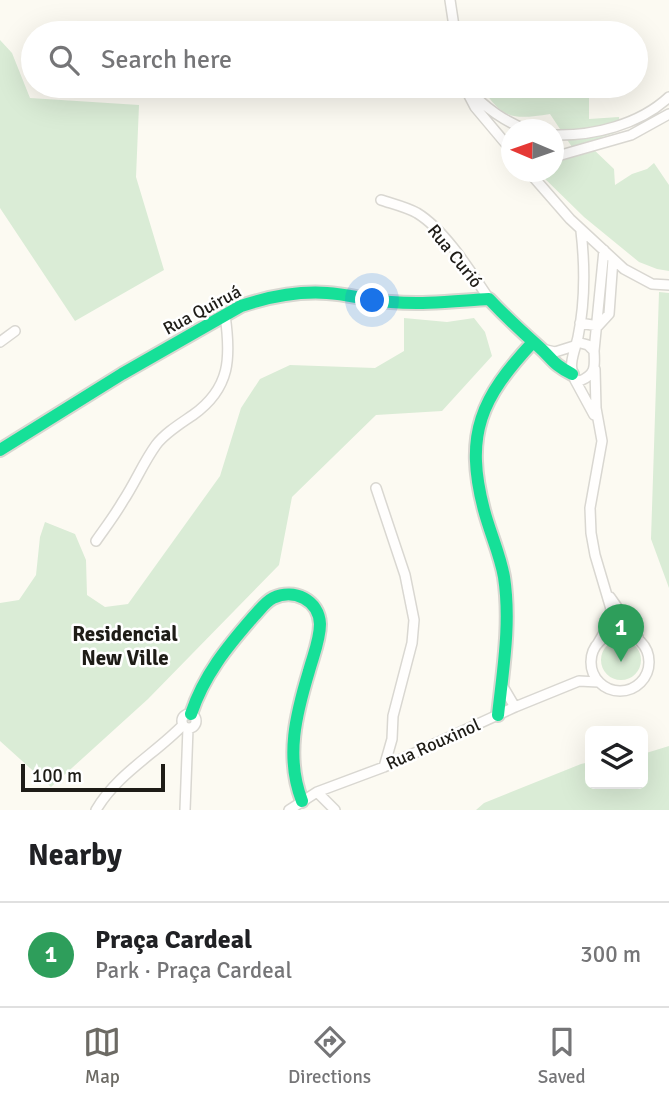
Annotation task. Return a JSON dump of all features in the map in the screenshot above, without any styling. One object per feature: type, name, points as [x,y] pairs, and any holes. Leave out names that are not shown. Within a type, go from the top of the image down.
[{"type":"street","points":[[450,0],[453,21]]},
{"type":"street","points":[[564,135],[584,134],[615,126],[650,112],[669,97]]},
{"type":"street","points":[[471,98],[501,139]]},
{"type":"street","points":[[478,98],[509,119]]},
{"type":"street","points":[[564,153],[631,135],[669,114]]},
{"type":"street","points":[[541,182],[603,254],[642,280],[652,284],[669,285]]},
{"type":"street","name":"Rua Curió","points":[[381,200],[412,211],[429,222],[461,258],[488,299]]},
{"type":"street","points":[[582,231],[584,254],[574,377],[600,426]]},
{"type":"street","points":[[584,254],[603,254]]},
{"type":"street","points":[[603,254],[594,351],[596,401],[602,441],[590,518],[595,555],[611,609],[591,658],[598,682],[606,688],[623,691],[639,683],[648,667],[646,649],[606,591]]},
{"type":"street","points":[[598,326],[609,314],[613,259]]},
{"type":"street","name":"Rua Quiruá","points":[[3,446],[225,315],[262,299],[303,293],[327,293],[388,302],[436,304],[488,299]]},
{"type":"street","points":[[488,299],[537,345],[554,365],[583,380],[595,369]]},
{"type":"street","points":[[96,541],[156,446],[171,430],[208,404],[218,391],[226,372],[228,357],[225,315]]},
{"type":"street","points":[[580,323],[598,326]]},
{"type":"street","points":[[0,342],[15,331]]},
{"type":"street","points":[[537,345],[555,352],[575,344],[588,345],[594,351]]},
{"type":"street","points":[[498,715],[508,624],[505,577],[479,490],[475,448],[487,400],[495,387],[537,345]]},
{"type":"street","points":[[376,488],[405,575],[414,620],[412,643],[393,716],[392,739],[384,766]]},
{"type":"street","points":[[185,810],[190,722],[202,686],[216,659],[267,602],[279,596],[300,595],[314,606],[320,622],[299,712],[292,757],[295,788],[302,801]]},
{"type":"street","points":[[598,643],[605,636],[624,633],[640,642]]},
{"type":"street","name":"Rua Rouxinol","points":[[289,810],[317,792],[406,757],[579,681],[592,668]]},
{"type":"street","name":"Rua Rouxinol","points":[[579,681],[598,682]]},
{"type":"street","points":[[502,685],[515,707]]},
{"type":"street","points":[[96,810],[129,771],[190,722]]},
{"type":"street","points":[[392,739],[406,757]]},
{"type":"street","points":[[317,792],[335,810]]},
{"type":"green space","points":[[0,40],[12,53],[21,76],[21,98],[139,105],[136,177],[164,270],[75,321],[0,208]]},
{"type":"green space","points":[[489,98],[589,98],[589,119],[619,117],[620,127],[615,133],[602,137],[591,147],[614,169],[615,185],[654,163],[669,185],[669,271],[639,262],[584,217],[548,182],[564,182],[564,158],[574,150],[564,135],[564,119],[553,119],[550,114],[526,117],[509,115]]},
{"type":"green space","points":[[659,292],[669,293],[669,588],[651,539]]},
{"type":"green space","points":[[404,318],[447,322],[474,318],[485,332],[492,356],[442,411],[376,415],[292,497],[279,565],[148,699],[51,787],[0,741],[0,603],[19,600],[36,575],[40,537],[45,522],[75,534],[86,560],[87,595],[105,607],[128,604],[220,476],[241,408],[260,379],[290,365],[375,368],[404,351]]},
{"type":"green space","points":[[621,640],[635,646],[641,660],[635,674],[621,680],[607,674],[601,660],[607,646]]},
{"type":"green space","points":[[669,746],[669,810],[476,810],[484,803],[585,763],[585,789],[648,789],[648,752]]},
{"type":"traffic: fast","points":[[0,450],[122,374],[241,306],[294,294],[335,294],[403,303],[489,299],[556,364],[572,374]]},
{"type":"traffic: fast","points":[[498,715],[506,646],[506,594],[502,568],[478,483],[477,438],[481,418],[489,400],[515,362],[533,342]]},
{"type":"traffic: fast","points":[[191,714],[217,662],[265,604],[281,595],[304,598],[315,608],[319,616],[320,630],[294,736],[294,768],[302,801]]},
{"type":"place","name":"Praça Cardeal","points":[[621,662]]},
{"type":"district","name":"Residencial New Ville","points":[[125,646]]}]
